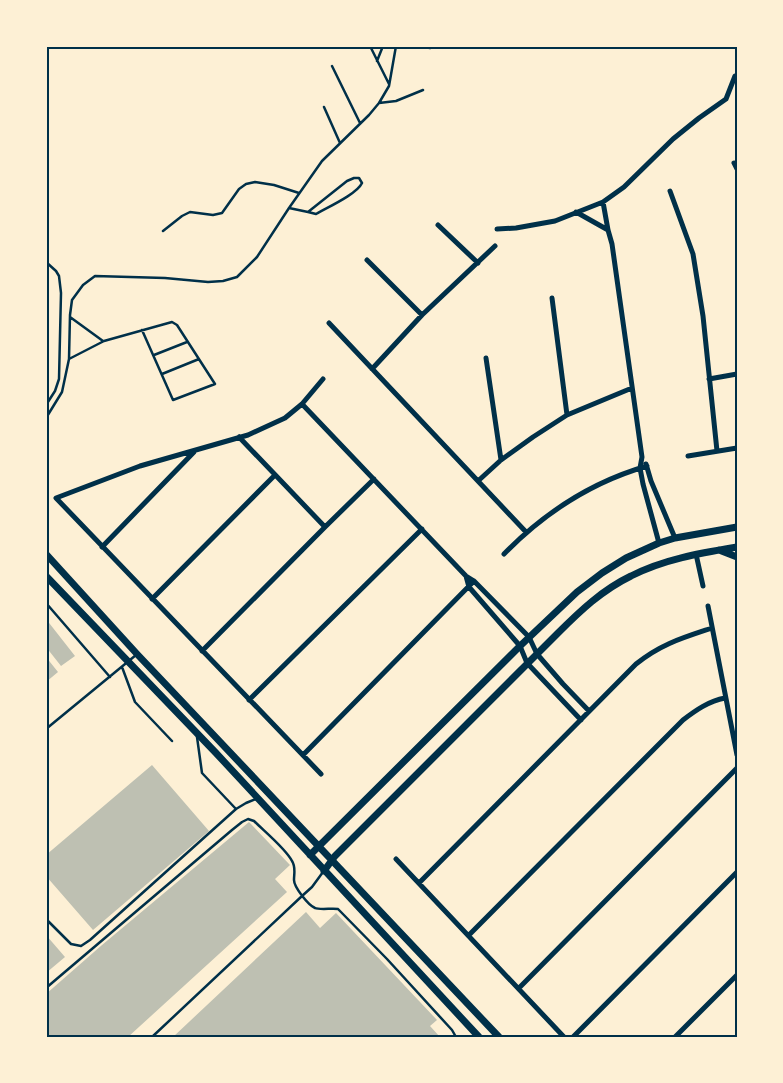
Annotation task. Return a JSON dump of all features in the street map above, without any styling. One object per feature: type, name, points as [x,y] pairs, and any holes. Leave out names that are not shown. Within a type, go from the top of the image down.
[{"type":"street","points":[[497,229],[516,228],[555,221],[603,202],[624,187],[673,139],[699,118],[726,100],[735,76]]},
{"type":"street","points":[[670,191],[692,254],[703,316],[717,451]]},
{"type":"street","points":[[603,202],[612,244],[642,457],[640,468],[660,543]]},
{"type":"street","points":[[576,212],[608,230]]},
{"type":"street","points":[[438,225],[478,263]]},
{"type":"street","points":[[372,369],[422,315],[495,246]]},
{"type":"street","points":[[367,260],[422,315]]},
{"type":"street","points":[[552,298],[567,416]]},
{"type":"street","points":[[329,323],[526,532]]},
{"type":"street","points":[[486,358],[501,460]]},
{"type":"street","points":[[709,379],[737,374]]},
{"type":"street","points":[[321,774],[56,498],[140,466],[248,435],[285,418],[302,404],[323,379]]},
{"type":"street","points":[[478,481],[501,460],[567,416],[632,388]]},
{"type":"street","points":[[302,404],[466,576],[474,581],[529,637],[537,654],[589,711]]},
{"type":"street","points":[[238,437],[325,527]]},
{"type":"street","points":[[688,456],[737,448]]},
{"type":"street","points":[[102,547],[195,450]]},
{"type":"street","points":[[642,457],[675,538]]},
{"type":"street","points":[[504,554],[526,532],[580,494],[619,475],[647,466]]},
{"type":"street","points":[[152,599],[275,475]]},
{"type":"street","points":[[202,651],[374,478]]},
{"type":"street","points":[[310,855],[529,637],[577,592],[602,572],[626,558],[675,538],[737,527]]},
{"type":"street","points":[[249,700],[422,529]]},
{"type":"street","points":[[324,870],[584,608],[612,587],[632,575],[653,566],[696,554],[737,547]]},
{"type":"street","points":[[718,550],[737,558]]},
{"type":"street","points":[[46,554],[137,654],[499,1037]]},
{"type":"street","points":[[696,554],[703,586]]},
{"type":"street","points":[[46,576],[196,733],[479,1037]]},
{"type":"street","points":[[466,576],[469,587],[520,646],[527,664],[580,720]]},
{"type":"street","points":[[303,755],[474,581]]},
{"type":"street","points":[[708,606],[737,754]]},
{"type":"street","points":[[419,883],[644,657],[671,642],[712,628]]},
{"type":"street","points":[[549,687],[558,678]]},
{"type":"street","points":[[469,935],[683,720],[710,703],[726,698]]},
{"type":"street","points":[[519,988],[737,768]]},
{"type":"street","points":[[396,859],[564,1037]]},
{"type":"street","points":[[573,1037],[737,872]]},
{"type":"street","points":[[402,954],[413,944]]},
{"type":"street","points":[[675,1037],[737,975]]},
{"type":"lane","points":[[370,46],[389,86]]},
{"type":"lane","points":[[377,61],[383,46]]},
{"type":"lane","points":[[46,418],[62,392],[70,359],[72,300],[83,285],[95,276],[165,278],[208,282],[223,281],[237,277],[257,257],[322,161],[379,103],[389,86],[396,46]]},
{"type":"lane","points":[[418,46],[430,48],[435,46]]},
{"type":"lane","points":[[332,66],[360,123]]},
{"type":"lane","points":[[379,103],[396,101],[423,90]]},
{"type":"lane","points":[[324,107],[340,143]]},
{"type":"lane","points":[[289,208],[316,214],[360,188],[362,183],[359,178],[347,181],[308,212]]},
{"type":"lane","points":[[163,230],[190,212],[213,215],[222,213],[239,189],[246,184],[255,182],[274,185],[299,193]]},
{"type":"lane","points":[[46,262],[59,276],[61,293],[59,379],[55,391],[46,405]]},
{"type":"lane","points":[[70,317],[104,342]]},
{"type":"lane","points":[[70,359],[104,342],[142,330],[172,322],[177,325],[214,384],[174,400],[142,330]]},
{"type":"lane","points":[[154,355],[188,342]]},
{"type":"lane","points":[[162,374],[199,359]]},
{"type":"lane","points":[[46,603],[110,677]]},
{"type":"lane","points":[[46,729],[137,654]]},
{"type":"lane","points":[[122,667],[135,702],[172,741]]},
{"type":"lane","points":[[196,733],[202,773],[236,809]]},
{"type":"lane","points":[[46,919],[71,944],[81,946],[236,809],[257,798]]},
{"type":"lane","points":[[46,988],[232,830],[248,819],[254,821],[292,861],[295,868],[295,885],[302,896],[315,908],[338,908],[452,1030],[456,1037]]},
{"type":"lane","points":[[152,1037],[312,887],[324,870]]},
{"type":"building","points":[[46,619],[75,656],[61,666],[46,647]]},
{"type":"building","points":[[46,657],[58,672],[46,682]]},
{"type":"building","points":[[152,765],[209,831],[93,930],[46,876],[46,855]]},
{"type":"building","points":[[249,822],[290,865],[275,879],[287,892],[128,1037],[46,1037],[46,994]]},
{"type":"building","points":[[306,912],[320,928],[336,913],[437,1020],[430,1026],[440,1037],[173,1037]]},
{"type":"building","points":[[46,935],[65,957],[46,973]]}]
